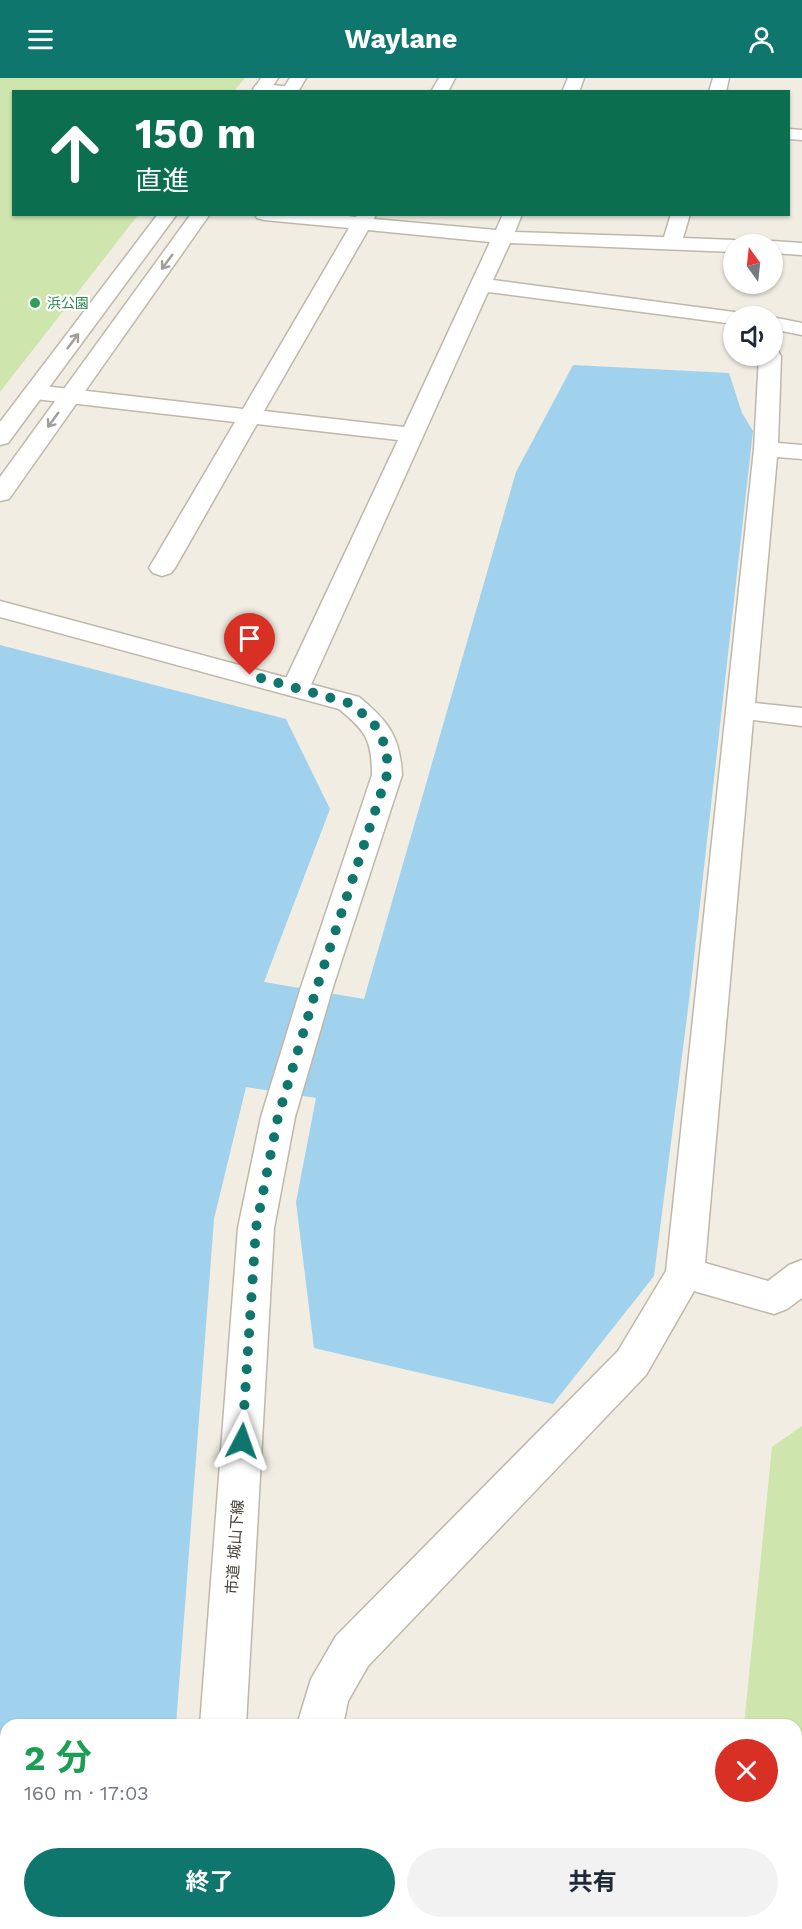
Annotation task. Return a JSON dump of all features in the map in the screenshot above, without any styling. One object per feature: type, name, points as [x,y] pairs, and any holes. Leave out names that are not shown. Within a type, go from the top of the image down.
[{"type":"street","points":[[264,86],[285,90]]},
{"type":"street","points":[[0,438],[167,216]]},
{"type":"street","points":[[0,494],[200,216]]},
{"type":"street","points":[[304,216],[364,219],[503,237],[723,245]]},
{"type":"street","points":[[296,687],[512,216]]},
{"type":"street","points":[[672,243],[680,216]]},
{"type":"street","points":[[162,568],[364,219]]},
{"type":"street","points":[[783,248],[802,249]]},
{"type":"street","points":[[481,285],[723,317]]},
{"type":"street","points":[[783,325],[802,328]]},
{"type":"street","points":[[321,1719],[327,1695],[352,1651],[632,1363],[685,1274],[766,449],[770,366]]},
{"type":"street","points":[[35,392],[412,435]]},
{"type":"street","points":[[766,449],[802,452]]},
{"type":"street","name":"市道 城山下線","points":[[0,609],[349,703],[373,722],[387,749],[387,775],[317,987],[278,1117],[256,1228],[223,1719]]},
{"type":"street","points":[[740,710],[802,717]]},
{"type":"street","points":[[685,1274],[774,1298],[802,1276]]},
{"type":"green space","name":"浜公園","points":[[0,78],[245,78],[235,90],[12,90],[12,216],[137,216],[0,392]]},
{"type":"green space","points":[[802,1426],[802,1719],[745,1719],[772,1447]]},
{"type":"water","points":[[573,365],[729,373],[742,413],[753,431],[690,993],[654,1276],[553,1404],[314,1348],[296,1202],[316,1098],[246,1087],[214,1219],[176,1719],[0,1719],[0,645],[286,719],[330,809],[264,982],[364,999],[516,472]]},
{"type":"place","name":"浜公園","points":[[35,303]]},
{"type":"route","points":[[242,1441],[256,1228],[278,1117],[317,987],[387,775],[387,749],[373,722],[349,703],[250,675]]}]
